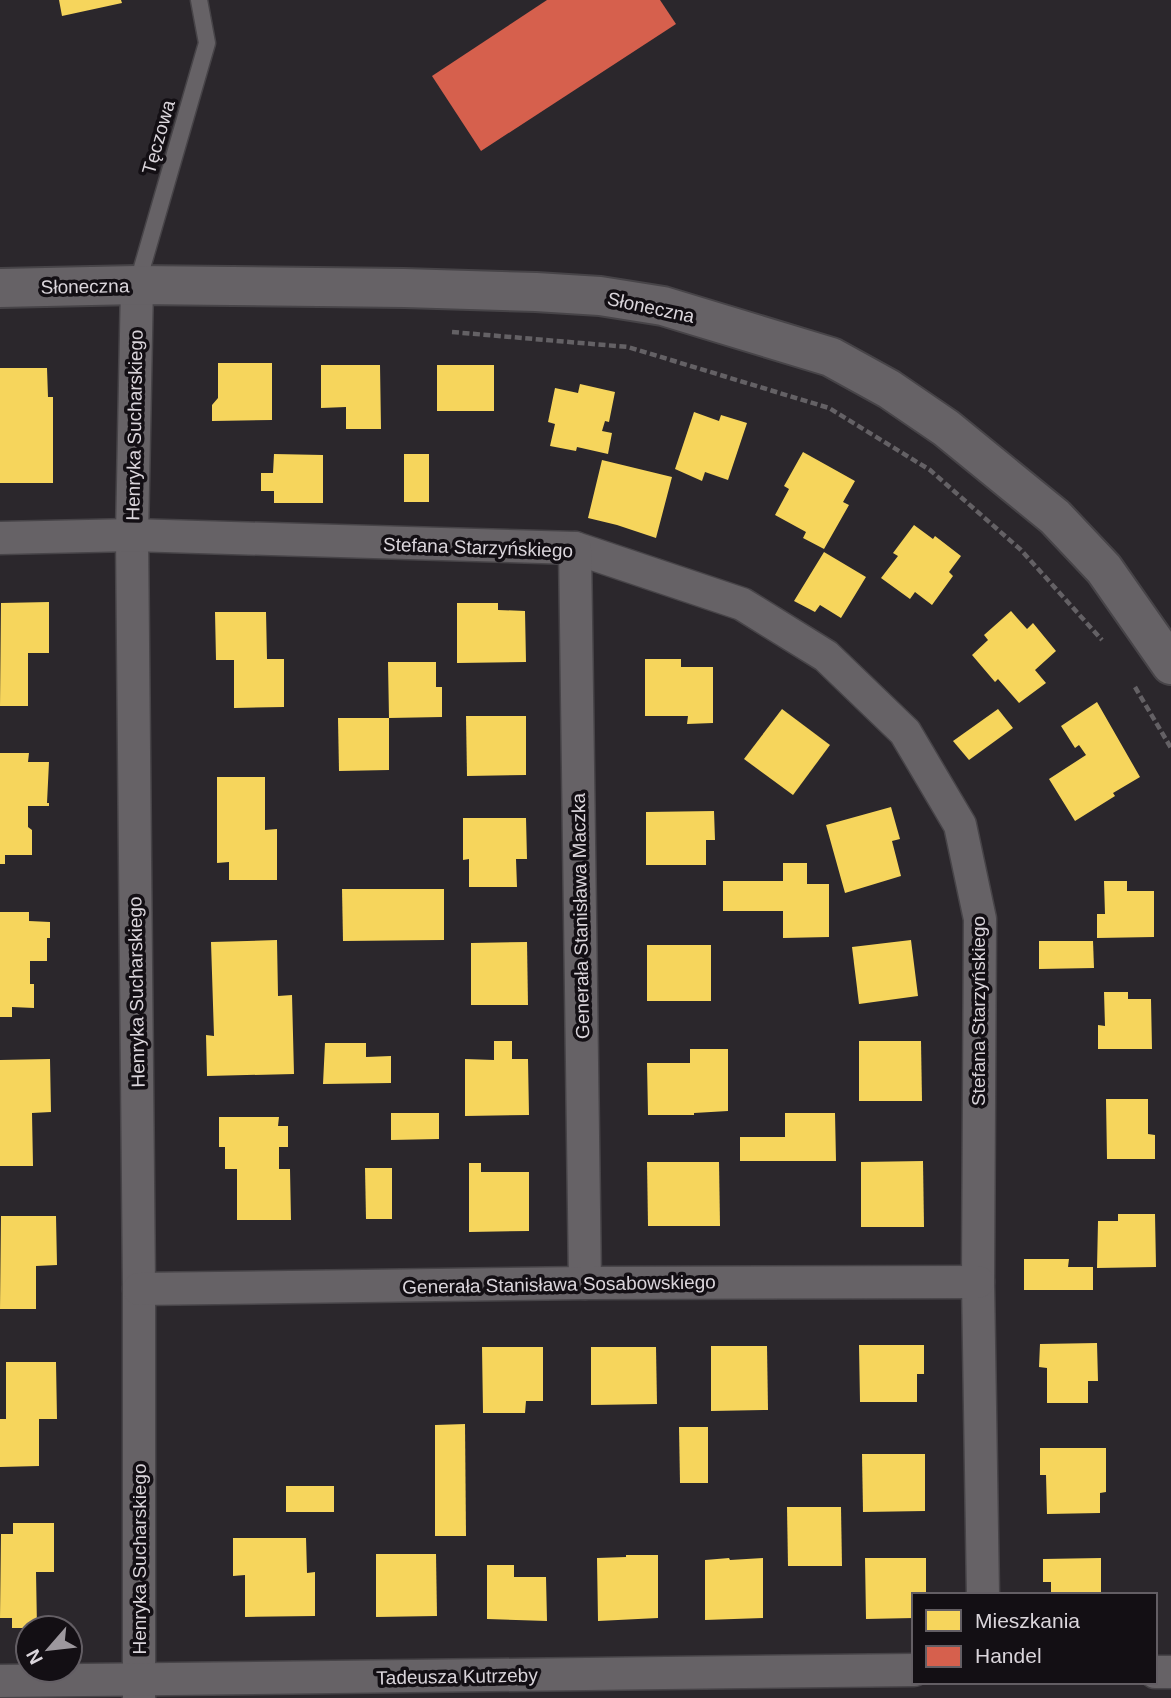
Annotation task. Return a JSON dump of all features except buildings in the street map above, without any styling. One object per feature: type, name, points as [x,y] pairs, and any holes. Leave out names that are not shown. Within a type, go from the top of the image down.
[{"type":"street","name":"Słoneczna","points":[[0,288],[137,285],[416,288],[600,296],[663,306],[831,357],[889,389],[946,428],[1055,517],[1104,569],[1171,665]]},
{"type":"street","name":"Henryka Sucharskiego","points":[[137,285],[132,535],[139,1289],[139,1689]]},
{"type":"street","name":"Stefana Starzyńskiego","points":[[0,538],[132,535],[575,548],[743,604],[825,656],[905,732],[960,825],[980,919],[978,1282],[983,1593]]},
{"type":"street","name":"Generała Stanisława Maczka","points":[[575,548],[585,1283]]},
{"type":"street","name":"Generała Stanisława Sosabowskiego","points":[[139,1289],[585,1283],[978,1282]]},
{"type":"street","name":"Tadeusza Kutrzeby","points":[[0,1681],[139,1689],[912,1670]]},
{"type":"lane","name":"Tęczowa","points":[[137,285],[207,43],[199,0]]},
{"type":"path","points":[[443,332],[628,347],[830,408],[930,470],[1021,550],[1107,646]]},
{"type":"path","points":[[1130,679],[1171,748]]}]
